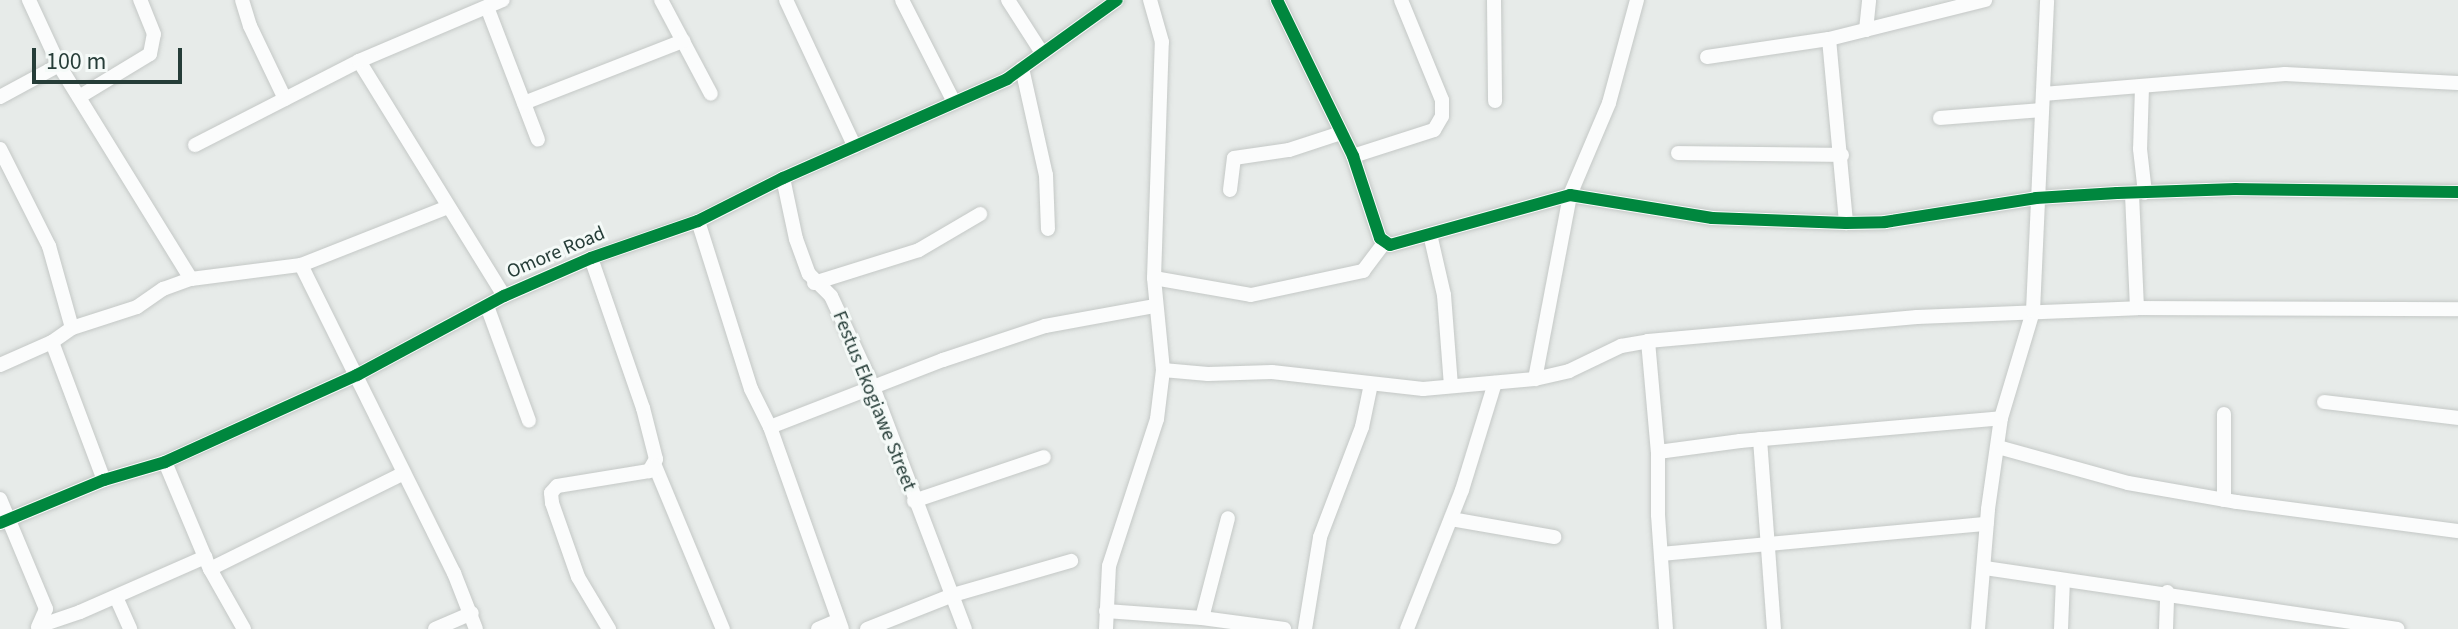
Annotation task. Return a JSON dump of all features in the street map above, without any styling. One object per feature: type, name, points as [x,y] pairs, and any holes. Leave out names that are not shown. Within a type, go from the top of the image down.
[{"type":"street","points":[[29,0],[59,65],[191,279]]},
{"type":"street","points":[[79,97],[150,54],[154,34],[140,0]]},
{"type":"street","points":[[242,0],[250,26],[285,99]]},
{"type":"street","points":[[195,145],[359,61],[503,0]]},
{"type":"street","points":[[661,0],[711,94]]},
{"type":"street","points":[[786,0],[855,147]]},
{"type":"street","points":[[902,0],[954,102]]},
{"type":"street","points":[[1008,0],[1042,53]]},
{"type":"street","name":"Omore Road","points":[[4,522],[104,480],[165,462],[357,375],[504,296],[591,258],[698,221],[783,178],[1007,79],[1117,0]]},
{"type":"street","points":[[1106,629],[1109,566],[1157,419],[1163,370],[1154,278],[1162,42],[1150,0]]},
{"type":"street","points":[[1277,0],[1353,156],[1373,222],[1384,243]]},
{"type":"street","points":[[1353,156],[1434,130],[1442,116],[1442,100],[1401,0]]},
{"type":"street","points":[[1494,0],[1495,101]]},
{"type":"street","points":[[1535,379],[1570,195],[1609,103],[1637,0]]},
{"type":"street","points":[[1866,30],[1869,0]]},
{"type":"street","points":[[1707,57],[1829,39],[1985,0]]},
{"type":"street","points":[[1978,629],[1987,524],[2001,418],[2033,311],[2047,0]]},
{"type":"street","points":[[487,7],[538,140]]},
{"type":"street","points":[[1829,39],[1846,223]]},
{"type":"street","points":[[524,103],[683,41]]},
{"type":"street","points":[[359,61],[504,296]]},
{"type":"street","points":[[0,97],[59,65]]},
{"type":"street","points":[[1022,68],[1046,175],[1048,229]]},
{"type":"street","points":[[2043,94],[2285,74],[2458,83]]},
{"type":"street","points":[[2137,308],[2142,87]]},
{"type":"street","points":[[1940,118],[2042,110]]},
{"type":"street","points":[[1230,190],[1234,158],[1289,150],[1341,133]]},
{"type":"street","points":[[0,149],[49,246],[72,328]]},
{"type":"street","points":[[1678,153],[1842,155]]},
{"type":"street","name":"Festus Ekogiawe Street","points":[[783,178],[796,239],[814,283],[831,296],[873,387],[965,629]]},
{"type":"street","points":[[1154,278],[1251,295],[1363,271],[1384,243],[1430,234],[1570,195],[1712,218],[1846,223],[1885,222],[2036,198],[2236,189],[2458,192]]},
{"type":"street","points":[[0,365],[52,342],[72,328],[137,307],[163,289],[191,279],[301,265],[448,207]]},
{"type":"street","points":[[814,283],[919,250],[980,214]]},
{"type":"street","points":[[698,221],[751,389],[770,427],[840,625],[818,629]]},
{"type":"street","points":[[1430,234],[1444,295],[1451,385]]},
{"type":"street","points":[[591,258],[643,408],[653,444],[655,466],[723,629]]},
{"type":"street","points":[[301,265],[472,613],[476,629]]},
{"type":"street","points":[[487,306],[529,421]]},
{"type":"street","points":[[770,427],[1045,326],[1155,306]]},
{"type":"street","points":[[1163,370],[1208,374],[1272,372],[1423,389],[1535,379],[1569,371],[1593,357],[1648,341],[1917,317],[2137,308],[2458,309]]},
{"type":"street","points":[[1648,341],[1658,452],[1666,629]]},
{"type":"street","points":[[52,342],[104,480]]},
{"type":"street","points":[[1407,629],[1451,519],[1495,383]]},
{"type":"street","points":[[1305,629],[1320,537],[1362,427],[1371,384]]},
{"type":"street","points":[[2324,402],[2458,418]]},
{"type":"street","points":[[2224,414],[2224,500]]},
{"type":"street","points":[[1658,452],[1760,439],[2001,418]]},
{"type":"street","points":[[1760,439],[1774,629]]},
{"type":"street","points":[[1998,447],[2128,483],[2224,500],[2458,531]]},
{"type":"street","points":[[914,501],[1044,457]]},
{"type":"street","points":[[165,462],[208,563],[244,629]]},
{"type":"street","points":[[609,629],[578,577],[551,493],[557,486],[649,471],[655,466]]},
{"type":"street","points":[[38,627],[208,563],[404,473]]},
{"type":"street","points":[[0,499],[4,522],[41,592],[46,609],[38,627]]},
{"type":"street","points":[[1192,621],[1228,518]]},
{"type":"street","points":[[1451,519],[1554,537]]},
{"type":"street","points":[[1661,554],[1987,524]]},
{"type":"street","points":[[867,629],[953,595],[1071,561]]},
{"type":"street","points":[[1985,568],[2167,592],[2398,629]]},
{"type":"street","points":[[2061,629],[2063,580]]},
{"type":"street","points":[[2166,629],[2167,592]]},
{"type":"street","points":[[116,597],[130,629]]},
{"type":"street","points":[[1106,611],[1275,629]]},
{"type":"street","points":[[435,629],[472,613]]},
{"type":"cycle path","points":[[0,523],[104,480],[165,462],[357,375],[504,296],[591,258],[698,221],[783,178],[1007,79],[1117,0]]},
{"type":"cycle path","points":[[1277,0],[1353,156],[1380,238],[1390,245],[1570,195],[1712,218],[1846,223],[1885,222],[2036,198],[2117,193],[2236,189],[2458,192]]}]
